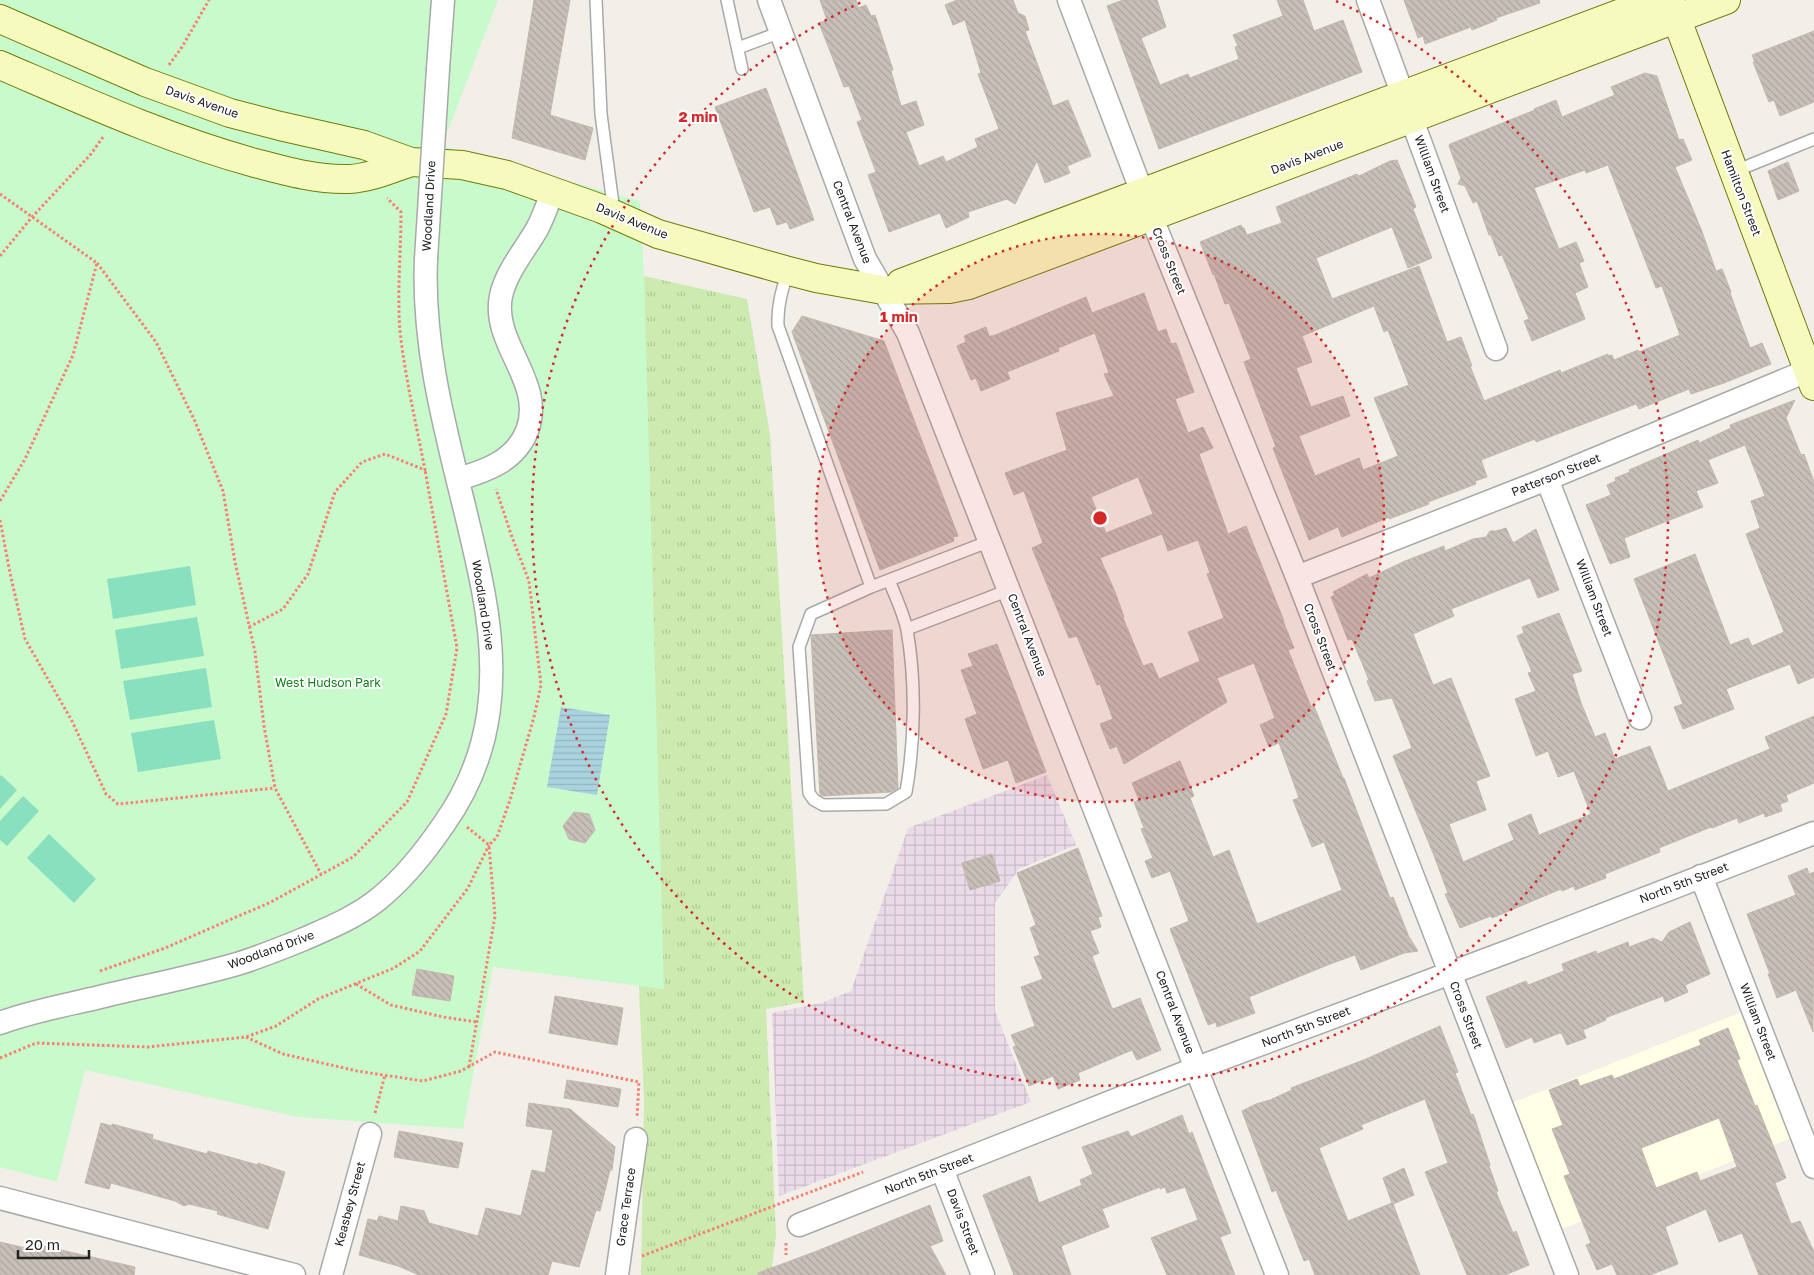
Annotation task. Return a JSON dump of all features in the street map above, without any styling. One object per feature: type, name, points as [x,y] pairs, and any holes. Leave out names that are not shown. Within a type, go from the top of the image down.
[{"type":"street","name":"Woodland Drive","points":[[0,1023],[35,1012],[219,969],[267,954],[352,917],[375,902],[396,884],[416,862],[452,813],[467,788],[482,747],[490,697],[491,645],[480,574],[437,389],[428,337],[425,294],[426,259],[443,0]]},
{"type":"street","name":"Central Avenue","points":[[769,0],[865,260],[908,333],[1277,1275]]},
{"type":"street","name":"Cross Street","points":[[1069,0],[1147,205],[1297,577],[1567,1275]]},
{"type":"street","name":"William Street","points":[[1368,0],[1496,349]]},
{"type":"street","name":"Davis Avenue","points":[[1408,106],[1656,0]]},
{"type":"street","name":"Davis Avenue","points":[[0,19],[145,82],[202,104],[280,126],[357,143],[411,162],[462,165],[485,169],[553,190],[658,234],[816,278],[883,290],[949,289],[969,285],[1147,205],[1408,106],[1673,9],[1726,0]]},
{"type":"street","name":"Hamilton Street","points":[[1673,9],[1812,375]]},
{"type":"street","name":"Davis Avenue","points":[[0,65],[161,133],[270,167],[314,176],[348,179],[365,177],[411,162]]},
{"type":"street","points":[[458,479],[496,466],[507,457],[524,437],[529,426],[532,414],[531,401],[524,376],[505,332],[500,310],[501,296],[511,272],[538,227],[553,190]]},
{"type":"street","name":"Patterson Street","points":[[1297,577],[1812,375]]},
{"type":"street","name":"William Street","points":[[1547,479],[1640,718]]},
{"type":"street","name":"North 5th Street","points":[[799,1225],[1197,1068],[1814,833]]},
{"type":"street","name":"William Street","points":[[1701,876],[1814,1168]]},
{"type":"street","name":"Keasbey Street","points":[[331,1275],[370,1134]]},
{"type":"street","name":"Grace Terrace","points":[[617,1275],[636,1139]]},
{"type":"street","name":"Davis Street","points":[[942,1169],[983,1275]]},
{"type":"street","points":[[0,1198],[294,1275]]},
{"type":"lane","points":[[596,0],[601,114],[614,214]]},
{"type":"lane","points":[[727,0],[742,69]]},
{"type":"lane","points":[[738,48],[781,32]]},
{"type":"lane","points":[[1734,172],[1814,139]]},
{"type":"lane","points":[[788,271],[779,299],[777,312],[778,326],[871,587]]},
{"type":"lane","points":[[889,580],[907,629],[913,718],[910,772],[906,792],[886,804],[823,805],[814,800],[809,793],[799,648],[804,629],[811,614],[871,587],[889,580],[990,541]]},
{"type":"lane","points":[[907,629],[1009,590]]},
{"type":"path","points":[[0,256],[32,217],[91,154],[103,137],[112,140]]},
{"type":"path","points":[[0,194],[97,263],[156,342],[194,419],[223,490],[235,562],[255,652],[264,726],[275,788],[321,874]]},
{"type":"path","points":[[93,974],[165,948],[271,902],[353,857],[407,802],[446,714],[457,648],[425,470],[405,372],[400,329],[398,270],[401,212],[384,195]]},
{"type":"path","points":[[0,501],[25,459],[72,355],[97,263]]},
{"type":"path","points":[[249,627],[283,609],[308,574],[335,492],[362,462],[385,454],[425,470]]},
{"type":"path","points":[[0,1058],[36,1043],[148,1047],[246,1037],[276,1026],[318,999],[394,968],[420,951],[468,888],[489,845],[496,837],[510,800],[542,685],[530,581],[512,537],[494,481]]},
{"type":"path","points":[[0,520],[25,639],[72,720],[106,794],[118,804],[275,788]]},
{"type":"path","points":[[467,826],[489,845],[495,916],[469,1067]]},
{"type":"path","points":[[355,984],[391,1005],[443,1017],[477,1022]]},
{"type":"path","points":[[246,1037],[283,1054],[357,1071],[423,1081],[461,1071],[495,1052],[639,1082],[636,1139]]},
{"type":"path","points":[[370,1134],[385,1076]]},
{"type":"path","points":[[638,1257],[863,1172]]},
{"type":"shaded area","points":[[1047,775],[1076,845],[1019,869],[995,903],[995,1011],[1031,1102],[779,1196],[772,1013],[821,1003],[851,991],[908,828]]},
{"type":"shaded area","points":[[1752,1008],[1801,1134],[1554,1232],[1502,1107]]},
{"type":"green space","name":"West Hudson Park","points":[[0,0],[498,0],[442,146],[640,201],[644,276],[664,989],[493,967],[463,1129],[298,1117],[85,1070],[57,1182],[0,1167]]},
{"type":"green space","points":[[644,276],[747,299],[770,435],[804,1002],[766,1009],[776,1235],[771,1275],[641,1275],[644,1102],[612,371]]},
{"type":"green space","points":[[190,566],[196,605],[113,619],[107,579]]},
{"type":"green space","points":[[197,617],[204,656],[121,669],[115,630]]},
{"type":"green space","points":[[206,668],[212,707],[130,720],[123,681]]},
{"type":"green space","points":[[214,720],[221,759],[138,772],[131,733]]},
{"type":"green space","points":[[0,776],[17,790],[0,809]]},
{"type":"green space","points":[[23,796],[39,811],[7,846],[0,840],[0,821]]},
{"type":"green space","points":[[49,834],[96,879],[74,903],[27,858]]},
{"type":"water","points":[[561,707],[610,715],[597,795],[547,787]]},
{"type":"building","points":[[534,0],[570,0],[550,115],[593,128],[585,160],[512,138]]},
{"type":"building","points":[[820,0],[856,0],[858,8],[866,5],[871,16],[875,15],[893,70],[891,71],[901,106],[916,101],[924,125],[906,132],[919,166],[943,156],[946,162],[978,147],[975,139],[999,129],[978,74],[981,73],[965,20],[953,25],[945,5],[957,0],[1013,0],[1018,13],[1025,16],[1029,30],[1025,31],[1053,106],[1068,100],[1091,156],[1067,166],[1070,173],[1045,183],[1037,161],[1015,204],[1007,199],[968,212],[969,217],[946,228],[940,213],[889,232],[868,175],[876,172],[857,122],[862,120],[849,86],[844,87],[819,23],[827,20]]},
{"type":"building","points":[[1123,0],[1157,0],[1166,27],[1141,38],[1160,85],[1188,74],[1190,78],[1239,59],[1235,47],[1238,46],[1233,35],[1283,16],[1277,0],[1303,0],[1314,31],[1343,20],[1362,72],[1159,149],[1107,6]]},
{"type":"building","points":[[1404,0],[1539,0],[1540,3],[1496,18],[1497,20],[1472,30],[1471,27],[1425,44],[1423,36],[1418,38]]},
{"type":"building","points":[[1814,31],[1814,102],[1780,116],[1774,100],[1769,102],[1752,55]]},
{"type":"building","points":[[1645,73],[1657,76],[1679,140],[1683,139],[1692,160],[1675,167],[1716,271],[1722,269],[1750,348],[1762,343],[1771,364],[1691,394],[1689,389],[1639,409],[1636,404],[1536,442],[1535,439],[1481,460],[1487,477],[1475,481],[1476,484],[1342,537],[1338,527],[1309,540],[1273,448],[1276,447],[1244,362],[1251,359],[1229,303],[1225,304],[1200,242],[1241,225],[1247,235],[1282,223],[1276,207],[1357,174],[1359,176],[1390,161],[1397,160],[1416,207],[1413,209],[1432,258],[1408,268],[1392,227],[1316,258],[1332,299],[1419,266],[1447,342],[1461,337],[1484,401],[1560,370],[1561,373],[1608,354],[1608,356],[1612,355],[1614,360],[1638,350],[1639,352],[1680,335],[1662,286],[1656,288],[1608,165],[1586,173],[1585,170],[1534,188],[1559,249],[1576,242],[1584,261],[1579,263],[1588,287],[1575,293],[1585,319],[1532,341],[1524,321],[1529,319],[1502,255],[1499,256],[1491,235],[1489,235],[1477,201],[1473,203],[1465,186],[1458,184],[1461,178],[1449,146],[1556,100],[1562,117],[1615,95],[1611,87]],"holes":[[[1374,306],[1384,332],[1388,330],[1409,385],[1374,398],[1398,456],[1363,470],[1359,458],[1315,476],[1299,436],[1350,416],[1343,396],[1311,407],[1296,368],[1312,362],[1302,336]]]},
{"type":"building","points":[[766,88],[814,220],[790,229],[787,222],[777,225],[770,207],[754,212],[715,107]]},
{"type":"building","points":[[1788,162],[1799,191],[1778,200],[1768,171]]},
{"type":"building","points":[[1144,293],[1158,332],[1166,329],[1171,344],[1176,343],[1194,392],[1175,399],[1188,433],[1203,427],[1213,448],[1199,454],[1228,534],[1246,526],[1294,648],[1288,650],[1311,707],[1314,706],[1344,778],[1390,898],[1393,897],[1409,937],[1418,951],[1404,953],[1361,970],[1355,955],[1330,964],[1249,997],[1255,1013],[1217,1027],[1216,1022],[1208,1025],[1170,929],[1189,921],[1170,871],[1152,878],[1145,861],[1153,858],[1141,829],[1144,828],[1134,802],[1139,800],[1132,783],[1180,761],[1194,796],[1190,798],[1213,857],[1229,850],[1257,924],[1342,890],[1324,842],[1312,847],[1293,800],[1299,798],[1279,743],[1269,747],[1260,725],[1275,718],[1254,663],[1217,678],[1227,702],[1124,764],[1117,746],[1110,749],[1100,724],[1113,719],[1100,684],[1097,685],[1077,636],[1069,638],[1032,548],[1043,543],[1024,491],[1014,495],[1005,473],[1067,450],[1056,413],[1114,396],[1104,374],[1109,373],[1095,333],[1058,348],[1059,351],[1007,372],[1010,379],[981,391],[976,378],[971,380],[957,346],[966,342],[964,336],[986,327],[989,336],[993,336],[1086,297],[1092,313]],"holes":[[[1138,477],[1153,514],[1106,533],[1091,497]],[[1162,534],[1168,551],[1198,540],[1210,573],[1207,574],[1224,618],[1188,632],[1200,661],[1159,679],[1152,663],[1143,666],[1100,558]]]},
{"type":"building","points":[[802,316],[884,341],[958,536],[953,537],[954,541],[880,570],[792,332]]},
{"type":"building","points":[[1795,400],[1786,418],[1801,455],[1804,454],[1814,482],[1814,677],[1798,684],[1790,664],[1726,689],[1734,709],[1683,729],[1674,707],[1683,704],[1634,579],[1695,554],[1730,645],[1748,638],[1752,646],[1784,632],[1746,534],[1760,528],[1751,501],[1765,496],[1745,445],[1708,460],[1718,483],[1696,491],[1703,507],[1624,538],[1630,557],[1610,564],[1586,505],[1611,495],[1607,485],[1616,481],[1615,478],[1630,472],[1629,470],[1698,440],[1699,443],[1731,428],[1730,425]]},
{"type":"building","points":[[1506,528],[1513,543],[1536,529],[1559,590],[1538,598],[1530,578],[1451,609],[1454,616],[1413,634],[1433,685],[1451,678],[1490,776],[1476,781],[1486,810],[1449,824],[1463,862],[1514,840],[1508,824],[1531,814],[1539,835],[1591,814],[1574,771],[1558,777],[1548,751],[1536,756],[1515,699],[1536,691],[1528,673],[1532,672],[1517,636],[1524,633],[1522,627],[1559,613],[1582,671],[1572,674],[1581,703],[1595,737],[1605,733],[1615,759],[1650,746],[1668,791],[1770,749],[1765,737],[1814,716],[1814,783],[1786,795],[1788,801],[1780,804],[1782,811],[1765,817],[1764,813],[1739,823],[1737,818],[1711,827],[1659,848],[1660,852],[1605,874],[1606,878],[1575,890],[1574,886],[1562,891],[1561,889],[1492,918],[1491,916],[1460,928],[1445,894],[1448,893],[1433,853],[1393,756],[1412,748],[1392,698],[1375,701],[1367,681],[1369,680],[1352,639],[1348,640],[1331,597],[1335,595],[1333,592],[1367,574],[1369,578],[1405,561],[1444,546],[1445,551],[1473,539],[1486,537],[1490,531]]},
{"type":"building","points":[[892,630],[898,788],[891,792],[820,795],[811,635]]},
{"type":"building","points":[[997,644],[1046,772],[1016,783],[1008,760],[983,769],[965,719],[977,714],[961,670],[973,666],[968,654]]},
{"type":"building","points":[[574,812],[589,814],[595,830],[585,843],[569,839],[563,826]]},
{"type":"building","points":[[1078,848],[1102,916],[1098,917],[1101,927],[1090,931],[1099,953],[1092,956],[1111,1006],[1113,1009],[1140,998],[1161,1050],[1137,1060],[1132,1050],[1078,1073],[1080,1080],[1058,1089],[1053,1076],[1029,1086],[1013,1047],[1016,1046],[1011,1035],[1035,1026],[1021,987],[1043,979],[1034,957],[1040,955],[1030,928],[1036,925],[1017,873]]},
{"type":"building","points":[[992,854],[1000,881],[970,890],[962,863]]},
{"type":"building","points":[[1807,868],[1809,874],[1814,872],[1813,1032],[1796,990],[1777,998],[1747,914],[1796,895],[1788,876]]},
{"type":"building","points":[[1690,922],[1710,974],[1685,985],[1688,992],[1665,1002],[1663,996],[1605,1018],[1606,1020],[1583,1030],[1586,1038],[1567,1045],[1560,1033],[1534,1043],[1532,1037],[1506,1048],[1486,997],[1526,981],[1528,985],[1564,971],[1562,964],[1596,951],[1597,954],[1628,942],[1629,947],[1653,938],[1662,942],[1669,932]]},
{"type":"building","points":[[417,969],[454,976],[450,1001],[412,995]]},
{"type":"building","points":[[555,996],[623,1008],[617,1045],[549,1033]]},
{"type":"building","points":[[1440,1026],[1458,1072],[1455,1073],[1471,1115],[1473,1114],[1474,1116],[1498,1191],[1496,1192],[1513,1233],[1516,1231],[1529,1265],[1505,1275],[1467,1275],[1425,1172],[1448,1163],[1425,1099],[1361,1125],[1363,1129],[1319,1148],[1348,1221],[1392,1203],[1383,1178],[1404,1168],[1414,1195],[1393,1204],[1420,1275],[1315,1275],[1309,1259],[1304,1261],[1276,1190],[1272,1192],[1242,1111],[1292,1090],[1291,1088],[1366,1059]]},
{"type":"building","points":[[1728,1028],[1740,1059],[1737,1060],[1786,1178],[1775,1183],[1791,1224],[1800,1221],[1814,1252],[1814,1275],[1759,1275],[1742,1233],[1719,1242],[1706,1209],[1665,1227],[1678,1264],[1650,1275],[1617,1275],[1612,1264],[1597,1270],[1586,1245],[1591,1243],[1564,1176],[1570,1174],[1552,1129],[1563,1125],[1549,1090],[1577,1079],[1580,1086],[1612,1075],[1614,1079],[1701,1045],[1699,1040]],"holes":[[[1719,1118],[1737,1167],[1700,1181],[1697,1172],[1656,1188],[1641,1148]]]},
{"type":"building","points":[[567,1080],[621,1089],[618,1107],[564,1098]]},
{"type":"building","points":[[529,1103],[570,1109],[615,1147],[612,1170],[610,1170],[600,1211],[596,1210],[579,1267],[552,1261],[548,1275],[419,1275],[398,1266],[359,1255],[368,1219],[377,1221],[379,1216],[398,1221],[401,1206],[424,1211],[429,1223],[478,1236],[486,1208],[521,1216],[532,1170],[545,1173],[553,1130],[526,1126]]},
{"type":"building","points":[[1182,1115],[1189,1134],[1192,1132],[1231,1233],[1220,1237],[1235,1275],[1167,1275],[1151,1238],[1198,1220],[1185,1187],[1167,1193],[1165,1187],[1160,1189],[1160,1187],[1102,1209],[1109,1227],[1061,1246],[1071,1275],[1014,1275],[983,1195],[1030,1176],[1039,1203],[1082,1185],[1080,1180],[1093,1174],[1082,1147],[1128,1131],[1131,1137]]},
{"type":"building","points":[[101,1123],[153,1135],[152,1139],[207,1154],[208,1151],[258,1165],[258,1163],[285,1172],[268,1229],[217,1214],[218,1211],[189,1204],[184,1206],[175,1201],[111,1183],[109,1189],[85,1183]]},
{"type":"building","points":[[399,1131],[463,1143],[458,1168],[394,1157]]},
{"type":"building","points":[[930,1205],[943,1241],[930,1246],[946,1275],[758,1275],[758,1273]]},
{"type":"building","points":[[0,1242],[34,1250],[35,1244],[135,1267],[134,1275],[0,1275]]}]
